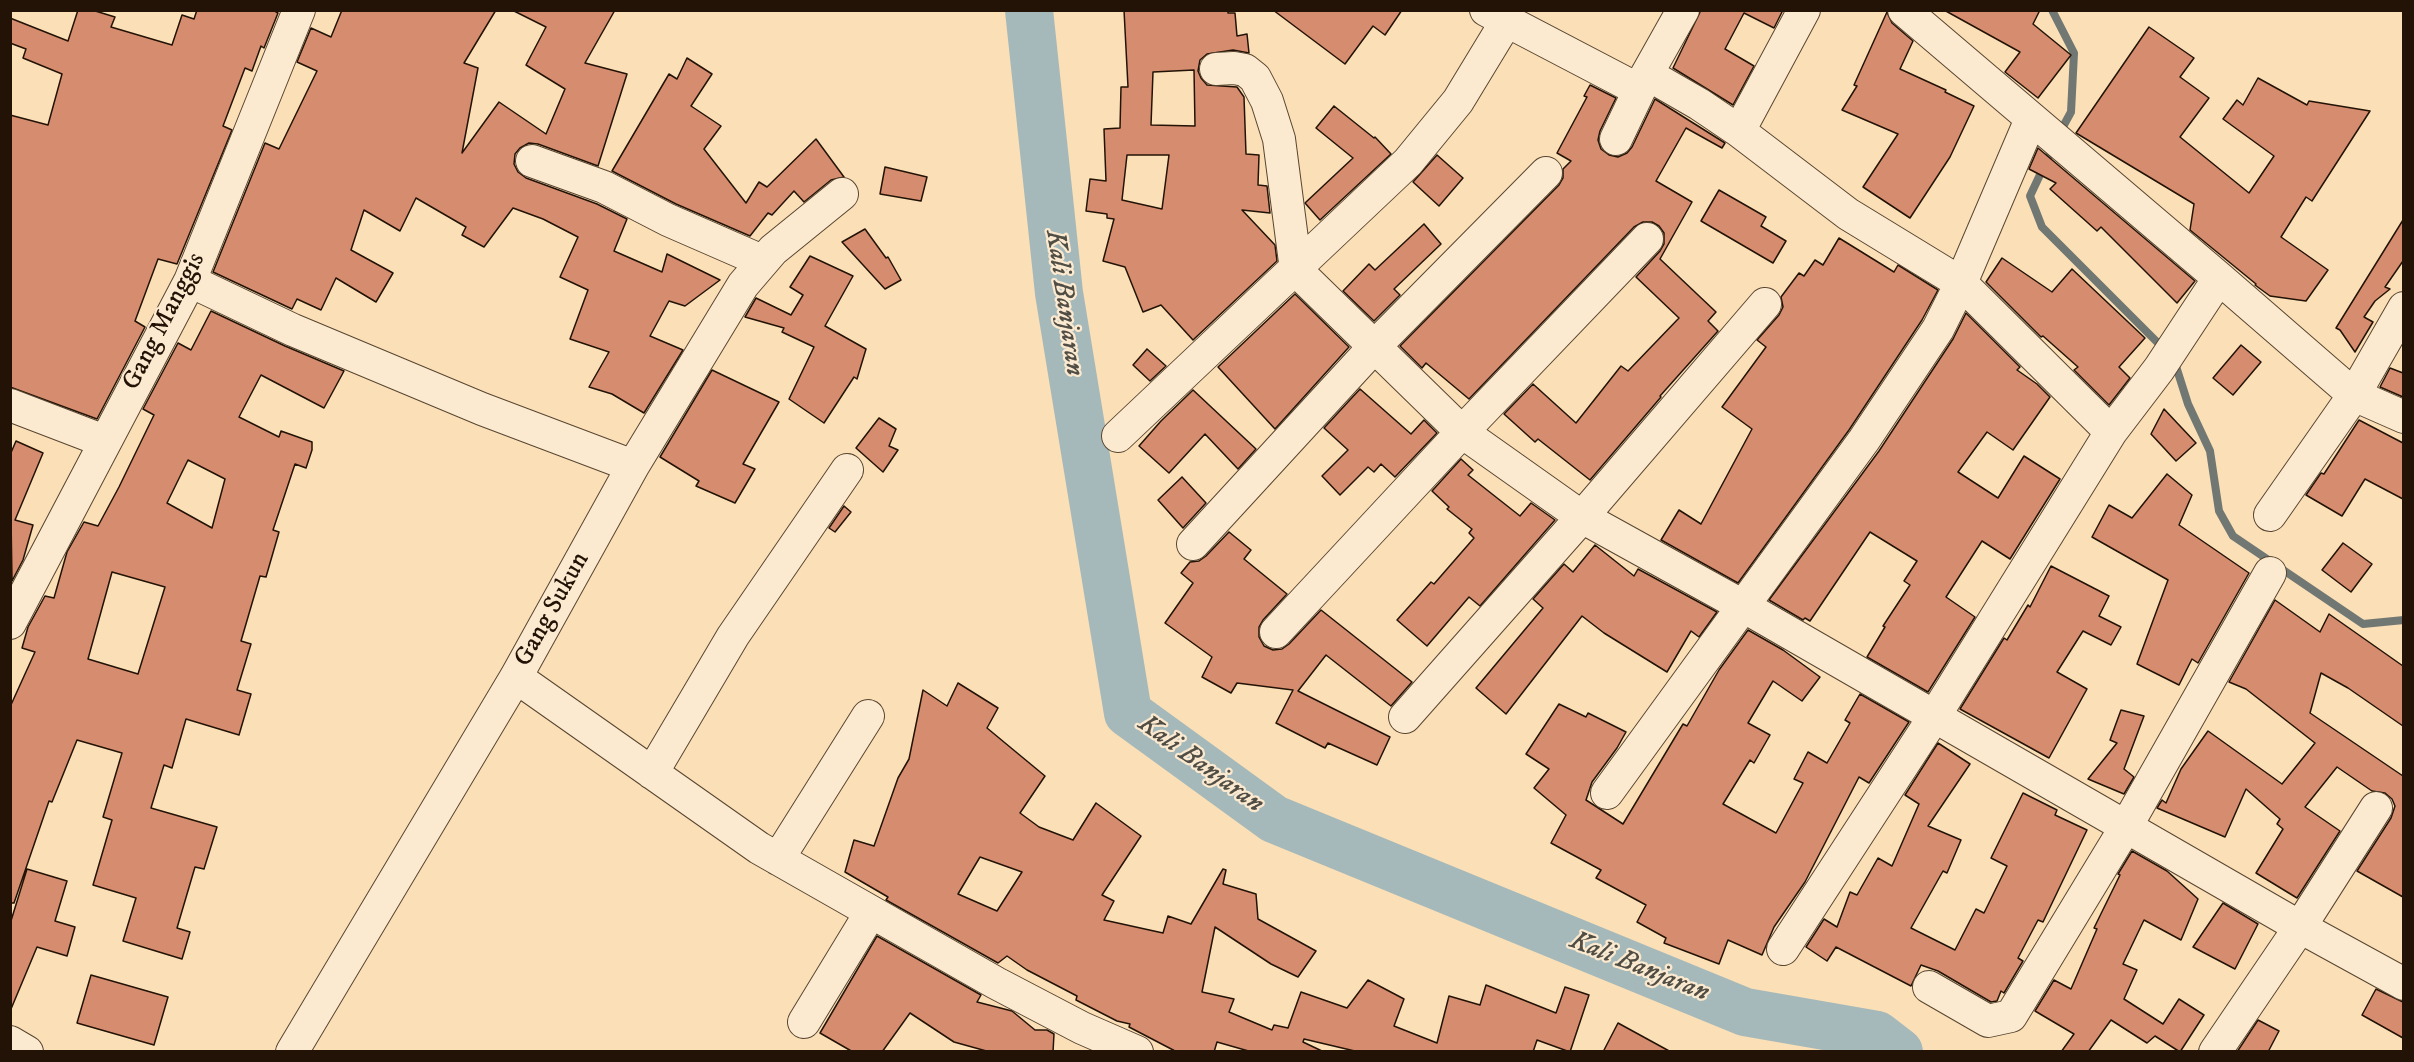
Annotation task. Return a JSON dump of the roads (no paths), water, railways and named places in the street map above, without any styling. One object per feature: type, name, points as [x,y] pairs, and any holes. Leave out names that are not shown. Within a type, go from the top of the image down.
[{"type":"street","name":"Gang Manggis","points":[[10,623],[190,281],[299,10]]},
{"type":"street","points":[[1616,139],[1643,82],[1683,10]]},
{"type":"street","points":[[1739,131],[1804,10]]},
{"type":"street","points":[[1904,10],[2354,395],[2403,417]]},
{"type":"street","points":[[1118,436],[1408,162],[1458,101],[1496,16],[1643,82],[1699,104],[1739,131],[1848,214],[1961,283],[2111,432]]},
{"type":"street","points":[[1216,69],[1245,70],[1255,78],[1267,101],[1279,139],[1296,270],[1462,432],[1582,517],[1743,606],[2403,984]]},
{"type":"street","points":[[1607,793],[1864,440],[1938,329],[1961,283],[2033,120]]},
{"type":"street","points":[[532,161],[604,187],[668,220],[762,261]]},
{"type":"street","points":[[1193,544],[1375,346],[1546,173]]},
{"type":"street","name":"Gang Sukun","points":[[292,1052],[516,677],[633,466],[732,303],[762,261],[842,194]]},
{"type":"street","points":[[1276,632],[1462,432],[1647,239]]},
{"type":"street","points":[[1784,949],[1934,717],[2111,432],[2159,369],[2219,278]]},
{"type":"street","points":[[190,281],[293,330],[451,396],[633,466]]},
{"type":"street","points":[[1405,717],[1582,517],[1765,304]]},
{"type":"street","points":[[2270,515],[2354,395],[2403,308]]},
{"type":"street","points":[[10,405],[104,441]]},
{"type":"street","points":[[652,773],[734,636],[847,470]]},
{"type":"street","points":[[1929,987],[1988,1021],[2011,1016],[2127,825],[2270,573]]},
{"type":"street","points":[[516,677],[778,859],[996,983],[1087,1042],[1137,1052]]},
{"type":"street","points":[[778,859],[868,716]]},
{"type":"street","points":[[2215,1052],[2300,927],[2376,808]]},
{"type":"street","points":[[804,1022],[871,912]]},
{"type":"street","points":[[10,1042],[27,1052]]},
{"type":"waterway","name":"Kali Banjaran","points":[[1029,10],[1059,293],[1128,713],[1274,819],[1745,1012],[1877,1035],[1899,1052]]},
{"type":"waterway","points":[[2052,10],[2074,53],[2071,112],[2059,134]]},
{"type":"waterway","points":[[2054,145],[2030,196],[2042,227],[2165,350]]},
{"type":"waterway","points":[[2174,360],[2188,404],[2210,451],[2219,511],[2233,536],[2363,624],[2404,620]]}]
